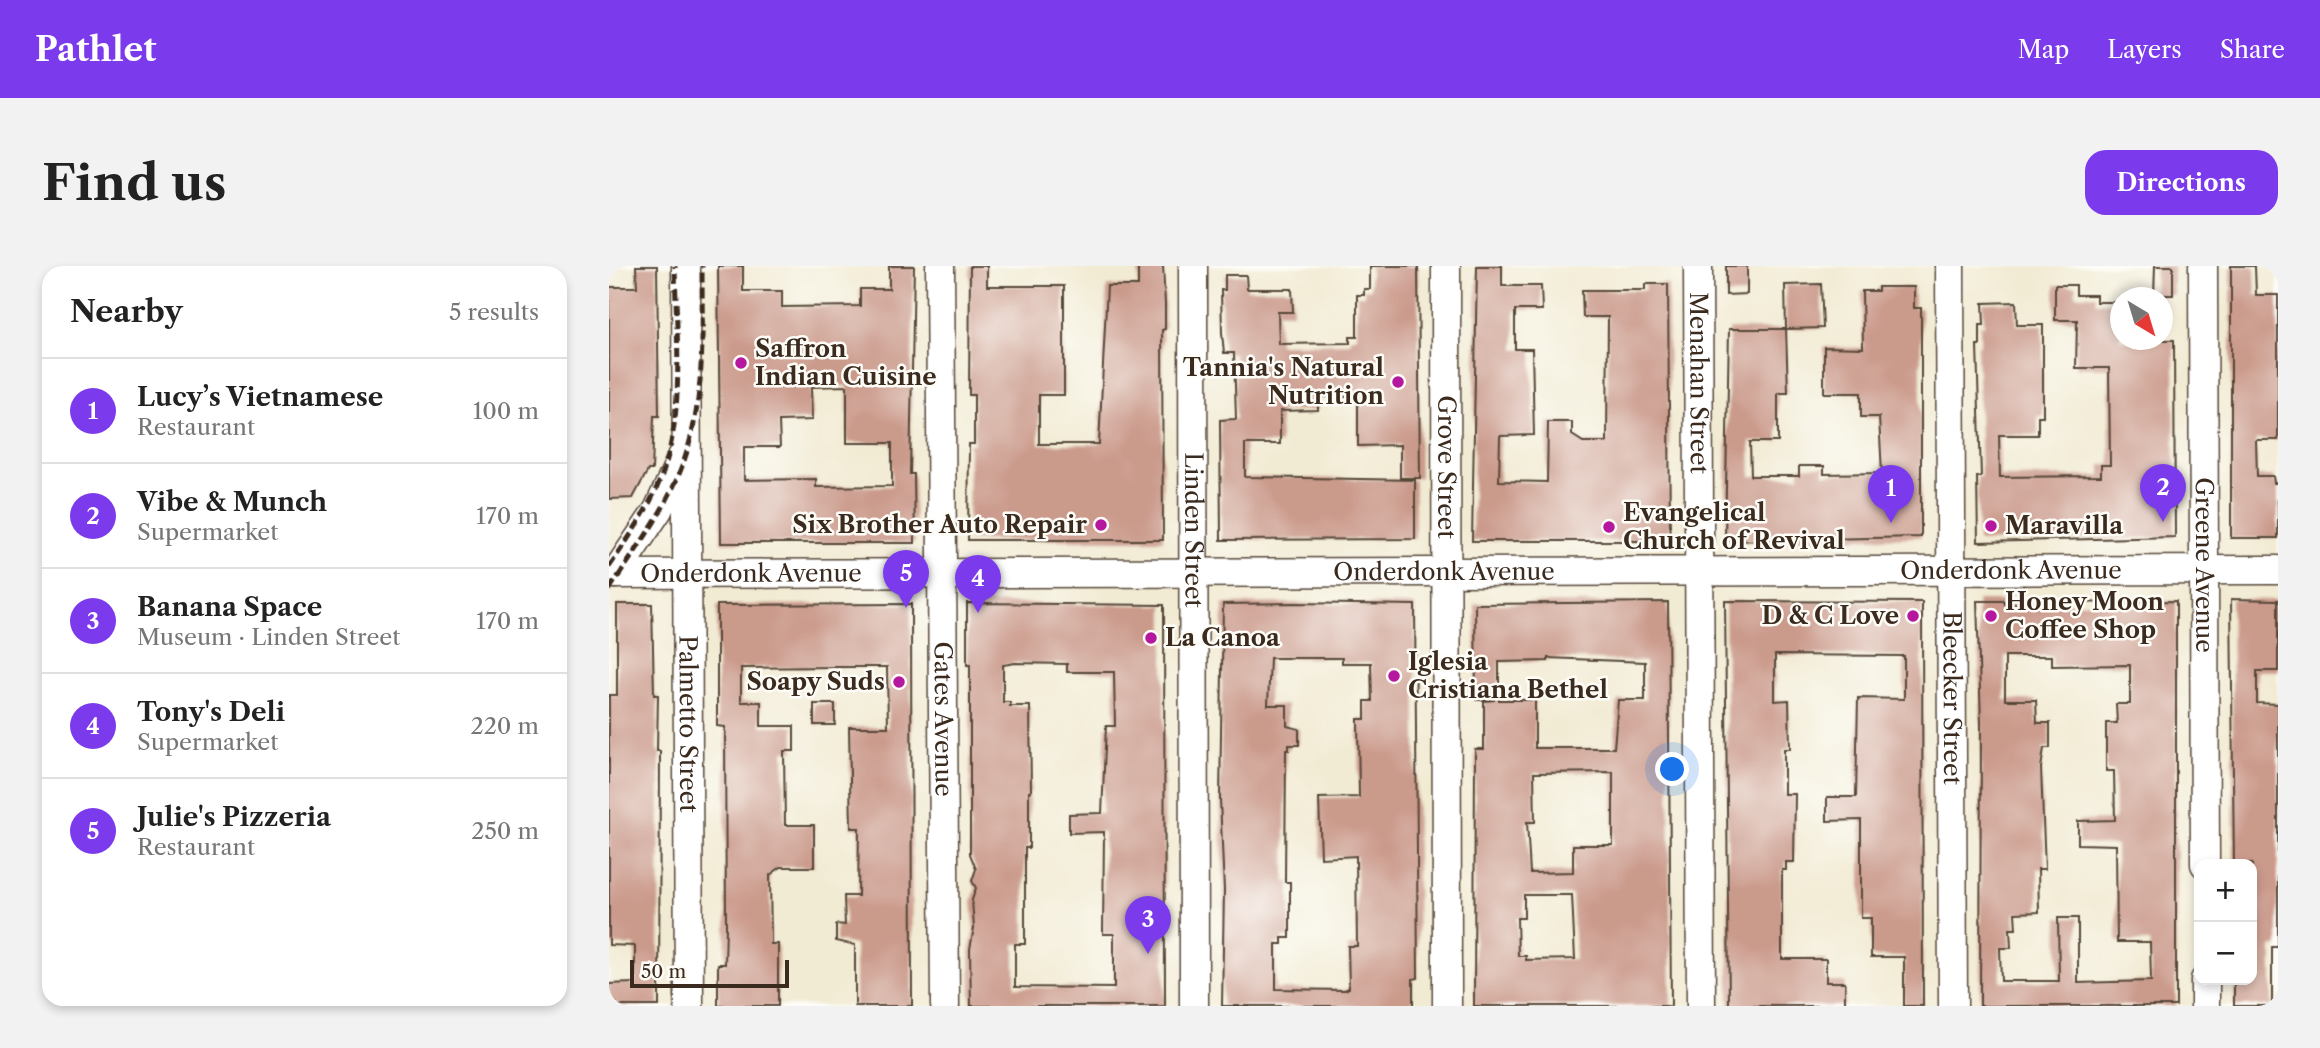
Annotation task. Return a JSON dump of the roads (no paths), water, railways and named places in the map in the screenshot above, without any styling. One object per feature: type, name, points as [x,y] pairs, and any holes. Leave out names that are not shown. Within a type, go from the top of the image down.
[{"type":"street","name":"Palmetto Street","points":[[686,266],[689,1006]]},
{"type":"street","name":"Gates Avenue","points":[[940,266],[945,1006]]},
{"type":"street","name":"Linden Street","points":[[1193,266],[1194,1006]]},
{"type":"street","name":"Grove Street","points":[[1445,266],[1447,1006]]},
{"type":"street","name":"Menahan Street","points":[[1698,266],[1701,1006]]},
{"type":"street","name":"Bleecker Street","points":[[1950,266],[1953,1006]]},
{"type":"street","name":"Greene Avenue","points":[[2203,266],[2205,859]]},
{"type":"street","name":"Palmetto Street","points":[[612,574],[658,510],[687,441]]},
{"type":"street","name":"Onderdonk Avenue","points":[[612,574],[2278,570]]},
{"type":"street","points":[[2205,985],[2205,1006]]},
{"type":"railway","points":[[609,567],[653,495],[671,445],[678,369],[675,266]]},
{"type":"railway","points":[[609,590],[666,501],[689,444],[701,369],[702,266]]},
{"type":"place","name":"Saffron Indian Cuisine","points":[[741,363]]},
{"type":"place","name":"Tannia's Natural Nutrition","points":[[1398,382]]},
{"type":"place","name":"Vibe & Munch","points":[[2163,522]]},
{"type":"place","name":"Lucy’s Vietnamese","points":[[1891,523]]},
{"type":"place","name":"Six Brother Auto Repair","points":[[1101,525]]},
{"type":"place","name":"Maravilla","points":[[1991,526]]},
{"type":"place","name":"Evangelical Church of Revival","points":[[1609,527]]},
{"type":"place","name":"Julie's Pizzeria","points":[[906,608]]},
{"type":"place","name":"Tony's Deli","points":[[978,613]]},
{"type":"place","name":"D & C Love","points":[[1913,616]]},
{"type":"place","name":"Honey Moon Coffee Shop","points":[[1991,616]]},
{"type":"place","name":"La Canoa","points":[[1151,638]]},
{"type":"place","name":"Iglesia Cristiana Bethel","points":[[1394,676]]},
{"type":"place","name":"Soapy Suds","points":[[899,682]]},
{"type":"place","name":"Banana Space","points":[[1148,954]]}]
